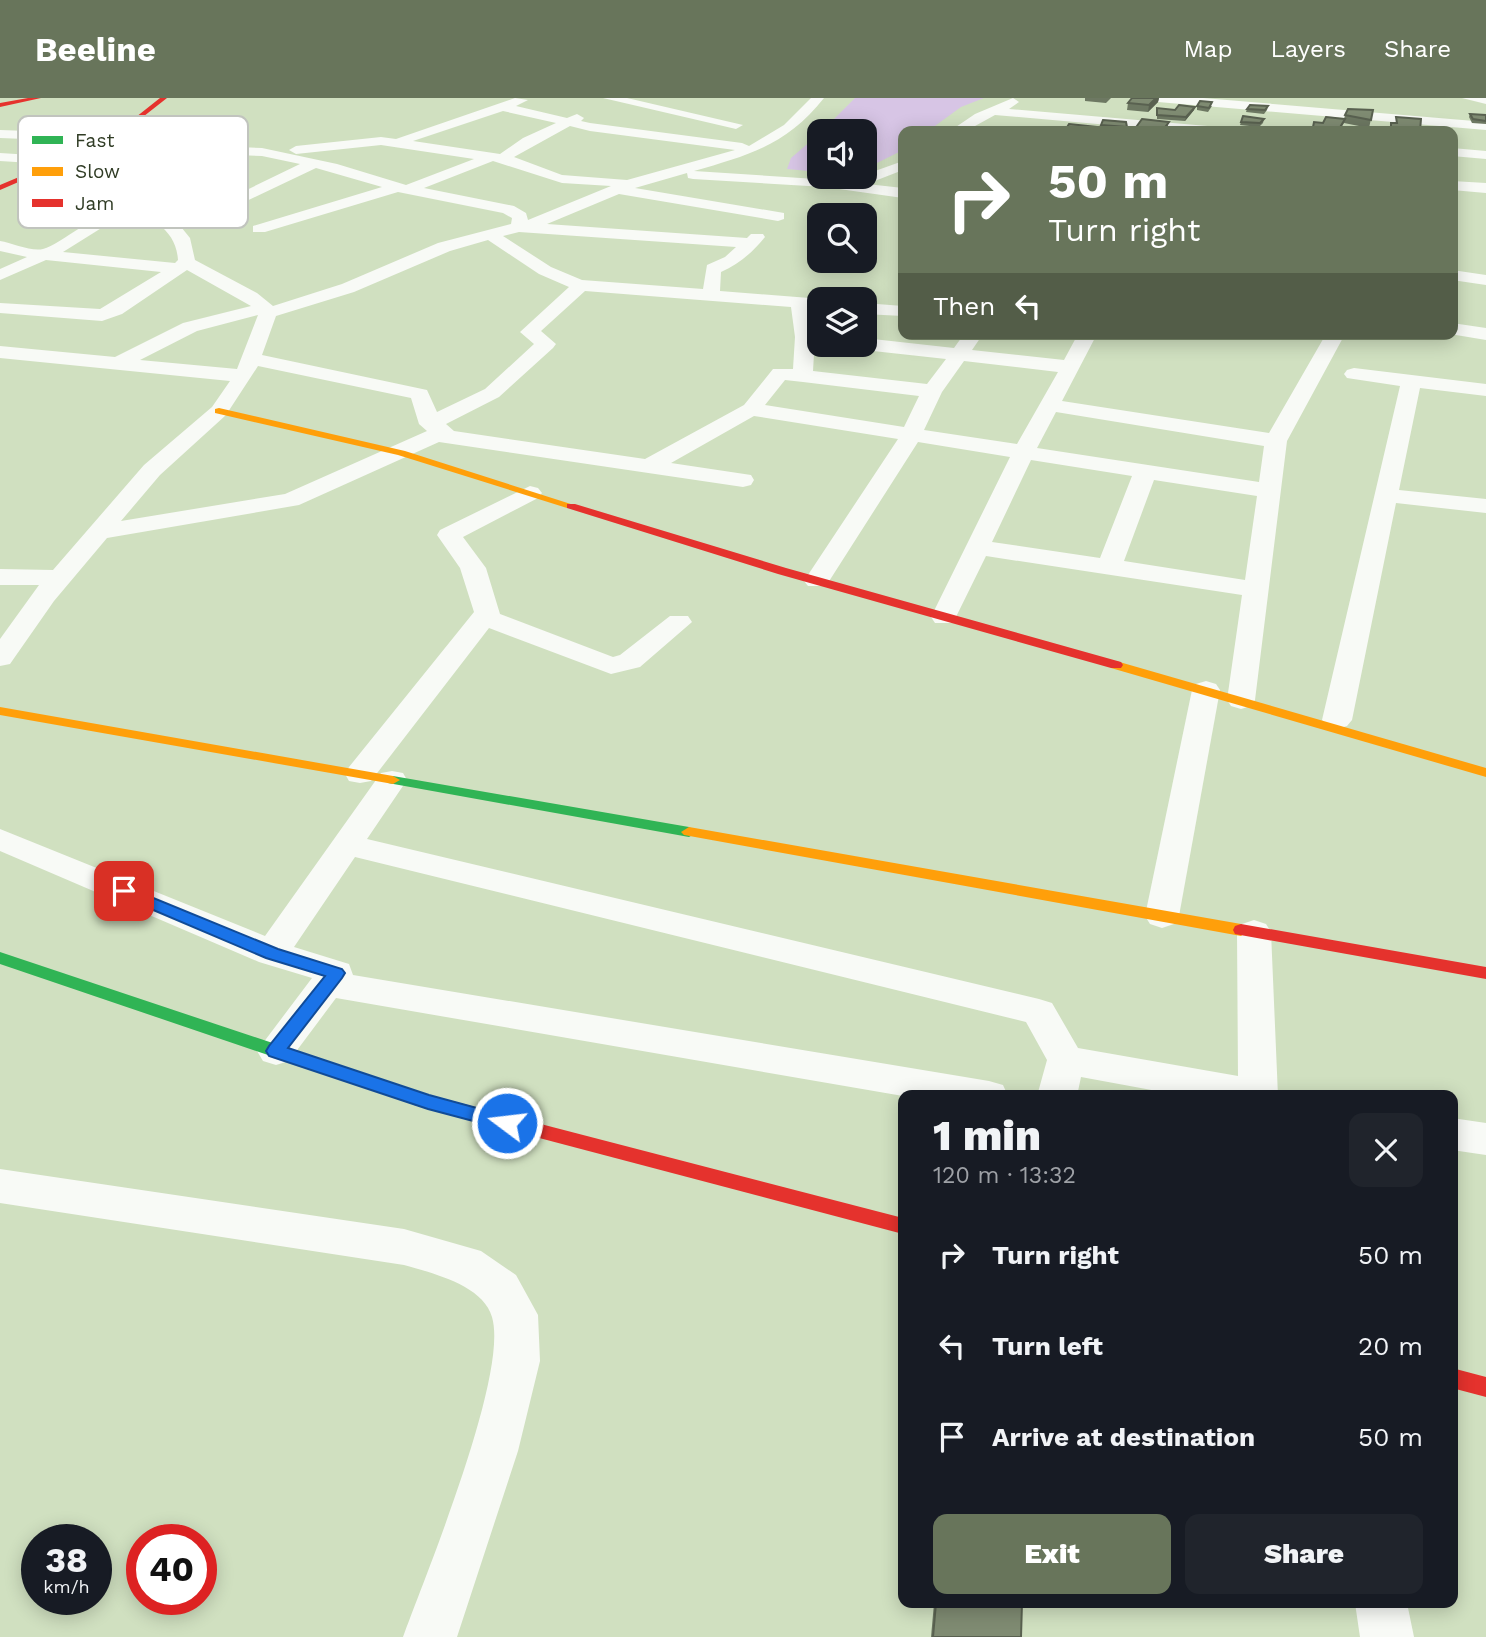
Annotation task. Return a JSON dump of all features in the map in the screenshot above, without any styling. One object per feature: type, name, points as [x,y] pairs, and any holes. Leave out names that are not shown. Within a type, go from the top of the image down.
[{"type":"street","points":[[0,105],[38,98]]},
{"type":"street","points":[[143,116],[164,98]]},
{"type":"street","points":[[396,143],[528,98]]},
{"type":"street","points":[[121,362],[190,327],[267,311],[348,288],[444,247],[519,227],[615,189],[755,149],[784,131],[818,98]]},
{"type":"street","points":[[966,126],[1022,98]]},
{"type":"street","points":[[1158,98],[1486,126]]},
{"type":"street","points":[[1468,98],[1486,100]]},
{"type":"street","points":[[259,229],[496,158],[619,99],[752,128],[784,131]]},
{"type":"street","points":[[503,107],[612,130],[755,149]]},
{"type":"street","points":[[992,111],[1162,126]]},
{"type":"street","points":[[1065,126],[1071,118]]},
{"type":"street","points":[[0,134],[18,135]]},
{"type":"street","points":[[248,151],[320,148],[371,141],[496,158],[562,179],[641,181]]},
{"type":"street","points":[[320,148],[367,158]]},
{"type":"street","points":[[262,152],[315,163],[403,188],[508,209],[520,216],[519,227]]},
{"type":"street","points":[[1458,153],[1486,155]]},
{"type":"street","points":[[0,157],[18,158]]},
{"type":"street","points":[[248,195],[315,163]]},
{"type":"street","points":[[877,175],[898,167]]},
{"type":"street","points":[[1458,168],[1486,170]]},
{"type":"street","points":[[425,169],[448,174]]},
{"type":"street","points":[[666,174],[807,182]]},
{"type":"street","points":[[0,188],[18,180]]},
{"type":"street","points":[[711,296],[713,269],[731,261],[751,243],[807,184]]},
{"type":"street","points":[[1458,186],[1486,188]]},
{"type":"street","points":[[615,189],[786,207]]},
{"type":"street","points":[[872,189],[898,192]]},
{"type":"street","points":[[582,204],[608,210]]},
{"type":"street","points":[[646,219],[661,226],[664,237]]},
{"type":"street","points":[[519,227],[751,243]]},
{"type":"street","points":[[0,275],[43,255],[87,228]]},
{"type":"street","points":[[174,228],[184,239],[182,265]]},
{"type":"street","points":[[491,235],[567,282],[807,304]]},
{"type":"street","points":[[0,246],[43,255],[182,265],[239,288],[267,311]]},
{"type":"street","points":[[0,308],[102,315],[116,310],[182,265]]},
{"type":"street","points":[[1458,276],[1486,280]]},
{"type":"street","points":[[99,532],[291,500],[401,453],[433,429],[492,393],[546,344],[529,332],[581,285]]},
{"type":"street","points":[[877,309],[895,311]]},
{"type":"street","points":[[0,658],[59,578],[152,470],[219,411],[248,368],[267,311]]},
{"type":"street","points":[[1458,330],[1486,334]]},
{"type":"street","points":[[817,581],[911,435],[932,391],[970,340]]},
{"type":"street","points":[[944,617],[1023,453],[1085,340]]},
{"type":"street","points":[[1241,700],[1276,441],[1333,340]]},
{"type":"street","points":[[877,345],[1070,366]]},
{"type":"street","points":[[0,352],[121,362],[248,368],[420,394],[433,429]]},
{"type":"street","points":[[803,376],[808,357]]},
{"type":"street","points":[[649,466],[751,409],[780,373],[932,391]]},
{"type":"street","points":[[1354,374],[1486,390]]},
{"type":"street","points":[[1337,720],[1410,382]]},
{"type":"street","points":[[1049,405],[1276,441]]},
{"type":"street","points":[[751,409],[1269,491]]},
{"type":"street","points":[[219,411],[401,453],[817,581],[1241,700],[1486,773]]},
{"type":"street","points":[[433,429],[743,480]]},
{"type":"street","points":[[1109,567],[1145,472]]},
{"type":"street","points":[[272,953],[347,845],[376,777],[487,613],[472,568],[449,535],[530,493]]},
{"type":"street","points":[[1385,495],[1486,506]]},
{"type":"street","points":[[978,547],[1256,589]]},
{"type":"street","points":[[0,577],[59,578]]},
{"type":"street","points":[[484,617],[611,666],[631,662],[679,622]]},
{"type":"street","points":[[1162,916],[1206,690]]},
{"type":"street","points":[[0,711],[1486,973]]},
{"type":"street","points":[[0,839],[272,953],[336,973],[276,1051]]},
{"type":"street","points":[[347,845],[1039,1012],[1062,1077],[1204,1090]]},
{"type":"street","points":[[1254,932],[1258,1090]]},
{"type":"street","points":[[0,958],[428,1102],[898,1225]]},
{"type":"street","points":[[327,984],[954,1090]]},
{"type":"street","points":[[1458,1135],[1486,1139]]},
{"type":"street","points":[[0,1186],[404,1247],[465,1264],[500,1289],[515,1315],[517,1361],[495,1451],[430,1637]]},
{"type":"street","points":[[1458,1380],[1486,1387]]},
{"type":"street","points":[[1382,1608],[1387,1637]]},
{"type":"shaded area","points":[[855,98],[984,98],[961,107],[935,126],[898,126],[898,152],[877,163],[877,119],[834,119]]},
{"type":"shaded area","points":[[807,144],[807,171],[787,169],[791,158]]},
{"type":"building","points":[[1132,98],[1156,98],[1149,105],[1128,103]]},
{"type":"building","points":[[1200,101],[1212,102],[1209,108],[1197,106]]},
{"type":"building","points":[[1179,105],[1195,107],[1186,117],[1157,115],[1157,108],[1175,110]]},
{"type":"building","points":[[1250,105],[1268,106],[1265,110],[1247,109]]},
{"type":"building","points":[[1348,109],[1373,110],[1371,120],[1345,115]]},
{"type":"building","points":[[1470,114],[1486,115],[1486,121],[1473,119]]},
{"type":"building","points":[[1243,116],[1264,119],[1260,123],[1241,122]]},
{"type":"building","points":[[1326,117],[1345,119],[1341,126],[1313,126],[1314,122],[1323,123]]},
{"type":"building","points":[[1396,117],[1421,119],[1420,126],[1391,126],[1391,123],[1397,123]]},
{"type":"building","points":[[1142,119],[1169,122],[1166,126],[1137,126]]},
{"type":"building","points":[[1103,120],[1126,122],[1127,126],[1114,126],[1101,125]]},
{"type":"building","points":[[936,1608],[1022,1608],[1021,1637],[933,1637]]},
{"type":"traffic: fast","points":[[393,780],[689,832]]},
{"type":"traffic: fast","points":[[0,958],[421,1100]]},
{"type":"traffic: slow","points":[[219,411],[401,453],[571,506]]},
{"type":"traffic: slow","points":[[1116,665],[1486,773]]},
{"type":"traffic: slow","points":[[0,711],[393,780]]},
{"type":"traffic: slow","points":[[689,832],[1241,930]]},
{"type":"traffic: jam","points":[[0,105],[38,98]]},
{"type":"traffic: jam","points":[[141,116],[164,98]]},
{"type":"traffic: jam","points":[[0,188],[18,180]]},
{"type":"traffic: jam","points":[[571,506],[782,571],[1116,665]]},
{"type":"traffic: jam","points":[[1241,930],[1486,973]]},
{"type":"traffic: jam","points":[[421,1100],[898,1225]]},
{"type":"traffic: jam","points":[[1458,1380],[1486,1387]]},
{"type":"route","points":[[124,891],[272,953],[336,973],[276,1051],[428,1102],[507,1123]]}]
